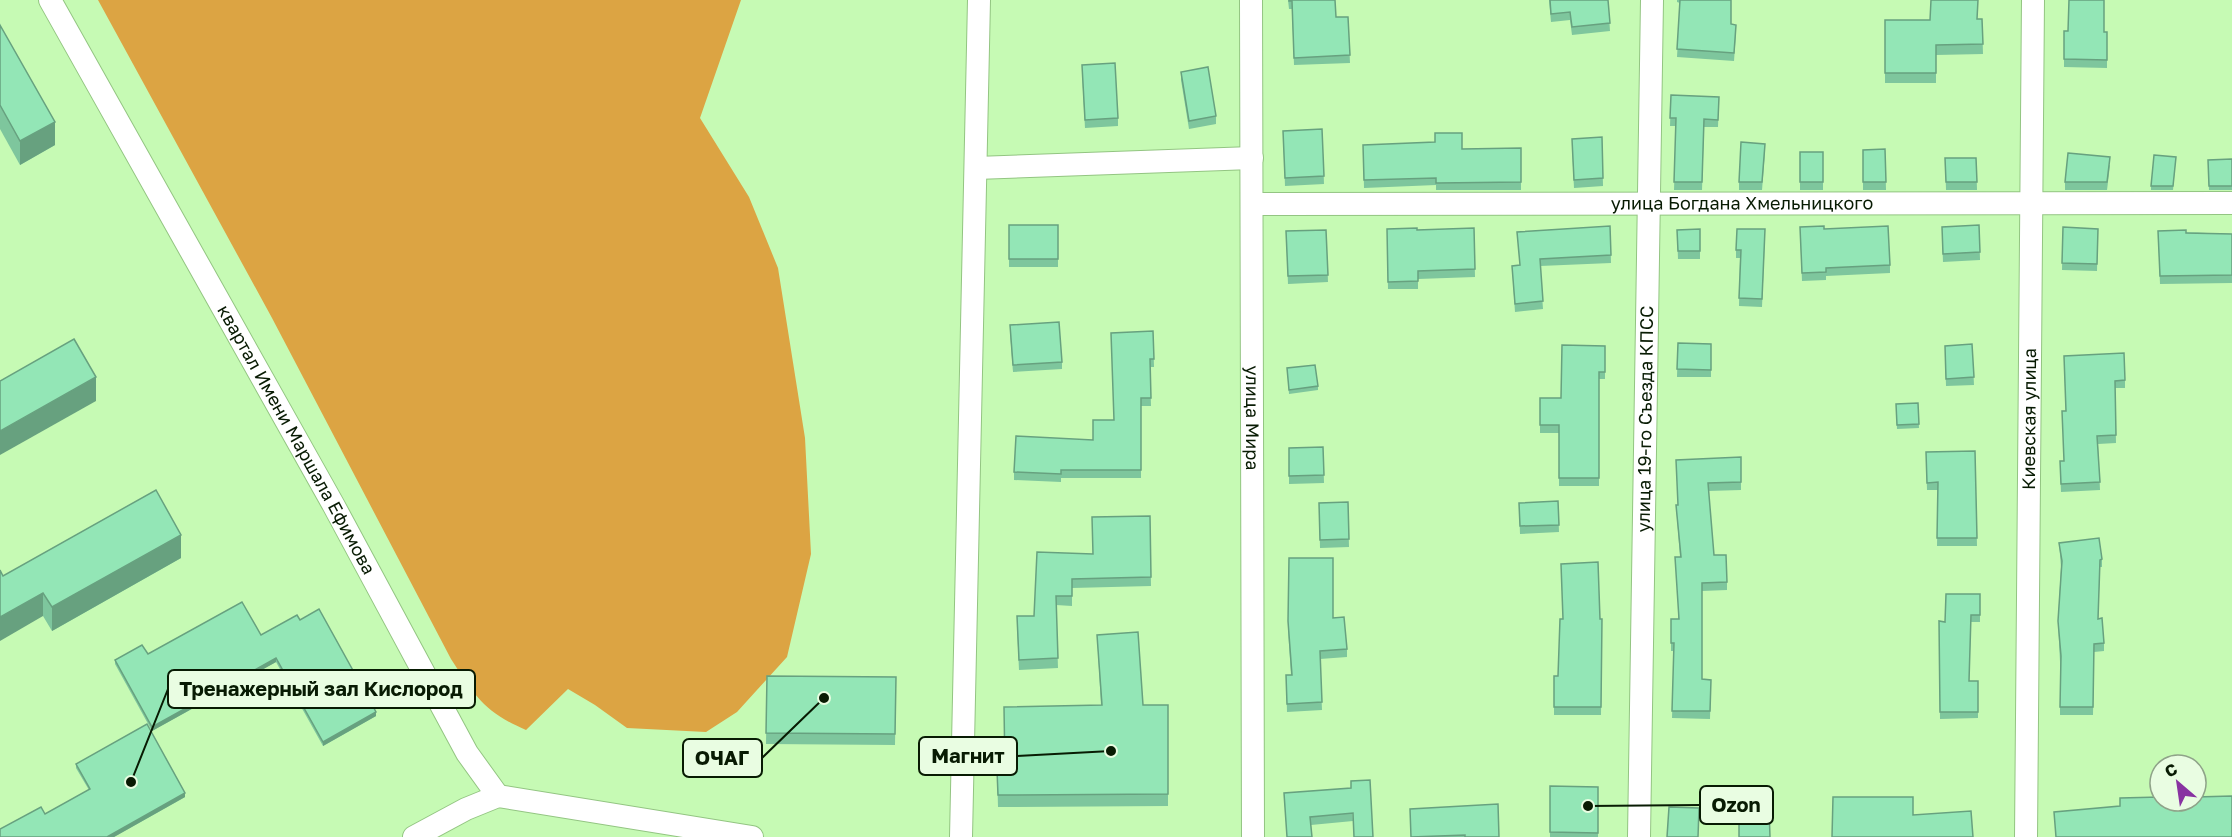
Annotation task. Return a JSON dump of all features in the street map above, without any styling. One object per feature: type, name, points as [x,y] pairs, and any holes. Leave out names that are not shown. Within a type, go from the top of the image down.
[{"type":"street","name":"квартал Имени Маршала Ефимова","points":[[50,0],[334,506],[467,753],[498,796]]},
{"type":"street","points":[[961,837],[979,0]]},
{"type":"street","name":"улица Мира","points":[[1251,0],[1253,837]]},
{"type":"street","name":"улица 19-го Съезда КПСС","points":[[1639,837],[1652,0]]},
{"type":"street","name":"Киевская улица","points":[[2026,837],[2033,0]]},
{"type":"street","points":[[976,168],[1252,158]]},
{"type":"street","name":"улица Богдана Хмельницкого","points":[[1252,204],[2232,203]]},
{"type":"street","points":[[414,837],[466,808],[498,796],[752,837]]},
{"type":"shaded area","points":[[98,0],[741,0],[700,118],[749,197],[778,268],[805,438],[811,554],[787,657],[737,712],[706,732],[627,728],[568,689],[526,730],[500,717],[482,702],[451,659],[272,318]]},
{"type":"building","points":[[1289,0],[1335,0],[1336,17],[1348,17],[1350,55],[1294,58],[1292,1]]},
{"type":"building","points":[[1550,0],[1608,0],[1610,23],[1572,27],[1570,12],[1551,14]]},
{"type":"building","points":[[1680,0],[1731,0],[1731,24],[1736,25],[1734,53],[1677,49]]},
{"type":"building","points":[[1931,0],[1978,0],[1977,19],[1982,19],[1983,44],[1936,45],[1936,73],[1885,73],[1885,20],[1930,20]]},
{"type":"building","points":[[2069,0],[2104,0],[2107,60],[2064,59],[2064,31],[2068,31]]},
{"type":"building","points":[[0,25],[55,122],[20,141],[0,105]]},
{"type":"building","points":[[1115,63],[1118,118],[1085,120],[1082,65]]},
{"type":"building","points":[[1208,67],[1216,116],[1189,121],[1181,72]]},
{"type":"building","points":[[1671,95],[1719,97],[1718,120],[1704,119],[1702,182],[1674,182],[1676,118],[1670,118]]},
{"type":"building","points":[[1322,129],[1324,176],[1285,178],[1283,131]]},
{"type":"building","points":[[1435,133],[1462,133],[1462,149],[1521,148],[1521,182],[1436,183],[1436,178],[1364,180],[1363,145],[1435,142]]},
{"type":"building","points":[[1602,137],[1603,178],[1574,180],[1572,139]]},
{"type":"building","points":[[1741,142],[1765,144],[1762,182],[1739,182]]},
{"type":"building","points":[[1885,149],[1886,182],[1863,182],[1863,150]]},
{"type":"building","points":[[1800,152],[1823,152],[1823,182],[1800,182]]},
{"type":"building","points":[[2068,153],[2110,157],[2107,182],[2065,182]]},
{"type":"building","points":[[2154,155],[2176,157],[2173,186],[2151,186]]},
{"type":"building","points":[[1945,158],[1976,158],[1977,182],[1946,182]]},
{"type":"building","points":[[2232,159],[2232,186],[2209,186],[2208,160]]},
{"type":"building","points":[[1009,225],[1058,225],[1058,259],[1009,259]]},
{"type":"building","points":[[1979,225],[1980,252],[1943,254],[1942,227]]},
{"type":"building","points":[[1610,226],[1611,255],[1540,259],[1543,301],[1515,304],[1512,266],[1520,265],[1517,232]]},
{"type":"building","points":[[1824,226],[1824,229],[1888,226],[1890,265],[1826,268],[1826,272],[1802,273],[1800,227]]},
{"type":"building","points":[[2063,227],[2098,229],[2097,264],[2062,263]]},
{"type":"building","points":[[1417,228],[1417,230],[1474,228],[1475,269],[1418,271],[1418,281],[1388,282],[1387,229]]},
{"type":"building","points":[[1700,229],[1700,251],[1678,251],[1677,230]]},
{"type":"building","points":[[1737,229],[1765,229],[1762,299],[1739,298],[1741,250],[1736,250]]},
{"type":"building","points":[[1326,230],[1328,275],[1288,276],[1286,231]]},
{"type":"building","points":[[2186,230],[2186,233],[2232,234],[2232,275],[2160,276],[2158,231]]},
{"type":"building","points":[[1059,322],[1062,362],[1013,365],[1010,325]]},
{"type":"building","points":[[1153,331],[1154,359],[1150,359],[1151,398],[1141,398],[1141,470],[1061,470],[1061,474],[1014,472],[1016,436],[1093,440],[1093,420],[1114,420],[1111,333]]},
{"type":"building","points":[[74,339],[96,377],[0,431],[0,381]]},
{"type":"building","points":[[1678,343],[1711,344],[1711,370],[1677,369]]},
{"type":"building","points":[[1972,344],[1974,377],[1946,379],[1945,346]]},
{"type":"building","points":[[1562,345],[1605,346],[1605,372],[1599,372],[1599,478],[1559,478],[1559,425],[1540,425],[1540,398],[1561,398]]},
{"type":"building","points":[[2124,353],[2125,380],[2115,381],[2116,435],[2097,436],[2100,482],[2061,484],[2060,461],[2064,461],[2062,411],[2066,411],[2064,356]]},
{"type":"building","points":[[1315,365],[1318,386],[1289,390],[1287,368]]},
{"type":"building","points":[[1918,403],[1919,424],[1897,425],[1896,404]]},
{"type":"building","points":[[1323,447],[1324,475],[1289,476],[1289,448]]},
{"type":"building","points":[[1975,451],[1977,538],[1937,538],[1938,482],[1927,483],[1926,452]]},
{"type":"building","points":[[1741,457],[1741,482],[1708,483],[1714,555],[1726,555],[1727,582],[1702,583],[1702,679],[1711,680],[1710,711],[1672,711],[1674,643],[1671,643],[1671,619],[1679,619],[1675,557],[1681,557],[1676,505],[1678,505],[1676,460]]},
{"type":"building","points":[[156,490],[181,535],[52,607],[43,593],[0,617],[0,570],[3,576]]},
{"type":"building","points":[[1558,501],[1559,525],[1520,526],[1519,503]]},
{"type":"building","points":[[1348,502],[1349,539],[1320,540],[1319,503]]},
{"type":"building","points":[[1150,516],[1151,577],[1072,579],[1072,596],[1056,596],[1058,658],[1019,660],[1017,616],[1034,616],[1037,552],[1093,554],[1092,517]]},
{"type":"building","points":[[2099,538],[2102,559],[2100,560],[2098,619],[2102,618],[2104,643],[2094,644],[2093,707],[2060,707],[2061,656],[2058,621],[2062,561],[2059,543]]},
{"type":"building","points":[[1289,558],[1333,558],[1333,618],[1344,617],[1347,649],[1320,651],[1322,702],[1287,704],[1286,675],[1292,675],[1288,621]]},
{"type":"building","points":[[1598,562],[1600,619],[1602,619],[1601,707],[1554,707],[1554,676],[1558,676],[1560,619],[1563,619],[1561,564]]},
{"type":"building","points":[[1946,594],[1980,594],[1980,615],[1971,615],[1969,681],[1978,681],[1978,712],[1940,712],[1939,621],[1945,622]]},
{"type":"building","points":[[242,602],[261,635],[297,615],[300,620],[319,609],[376,712],[323,742],[276,658],[152,727],[115,660],[142,645],[148,654]]},
{"type":"building","points":[[1138,632],[1143,705],[1168,705],[1168,794],[998,795],[997,770],[1005,770],[1004,707],[1102,705],[1097,635]]},
{"type":"building","points":[[767,676],[896,677],[895,734],[766,733]]},
{"type":"building","points":[[147,724],[185,793],[107,837],[0,837],[0,829],[41,807],[45,814],[90,789],[76,764]]},
{"type":"building","points":[[1370,780],[1373,837],[1354,837],[1353,813],[1310,817],[1312,837],[1287,837],[1284,793],[1351,788],[1351,781]]},
{"type":"building","points":[[1550,786],[1598,787],[1598,833],[1550,832]]},
{"type":"building","points":[[2232,796],[2232,837],[2056,837],[2054,812],[2120,806],[2120,798],[2148,797],[2148,813],[2208,813],[2208,797]]},
{"type":"building","points":[[1833,797],[1913,797],[1913,815],[1971,811],[1973,837],[1832,837]]},
{"type":"building","points":[[1498,804],[1499,837],[1465,837],[1465,835],[1411,837],[1410,809]]},
{"type":"building","points":[[1669,807],[1699,808],[1698,837],[1667,837]]},
{"type":"building","points":[[1769,807],[1770,837],[1739,837],[1739,808]]},
{"type":"place","name":"ОЧАГ","points":[[824,698]]},
{"type":"place","name":"Магнит","points":[[1111,751]]},
{"type":"place","name":"Тренажерный зал Кислород","points":[[131,782]]},
{"type":"place","name":"Ozon","points":[[1588,806]]}]
